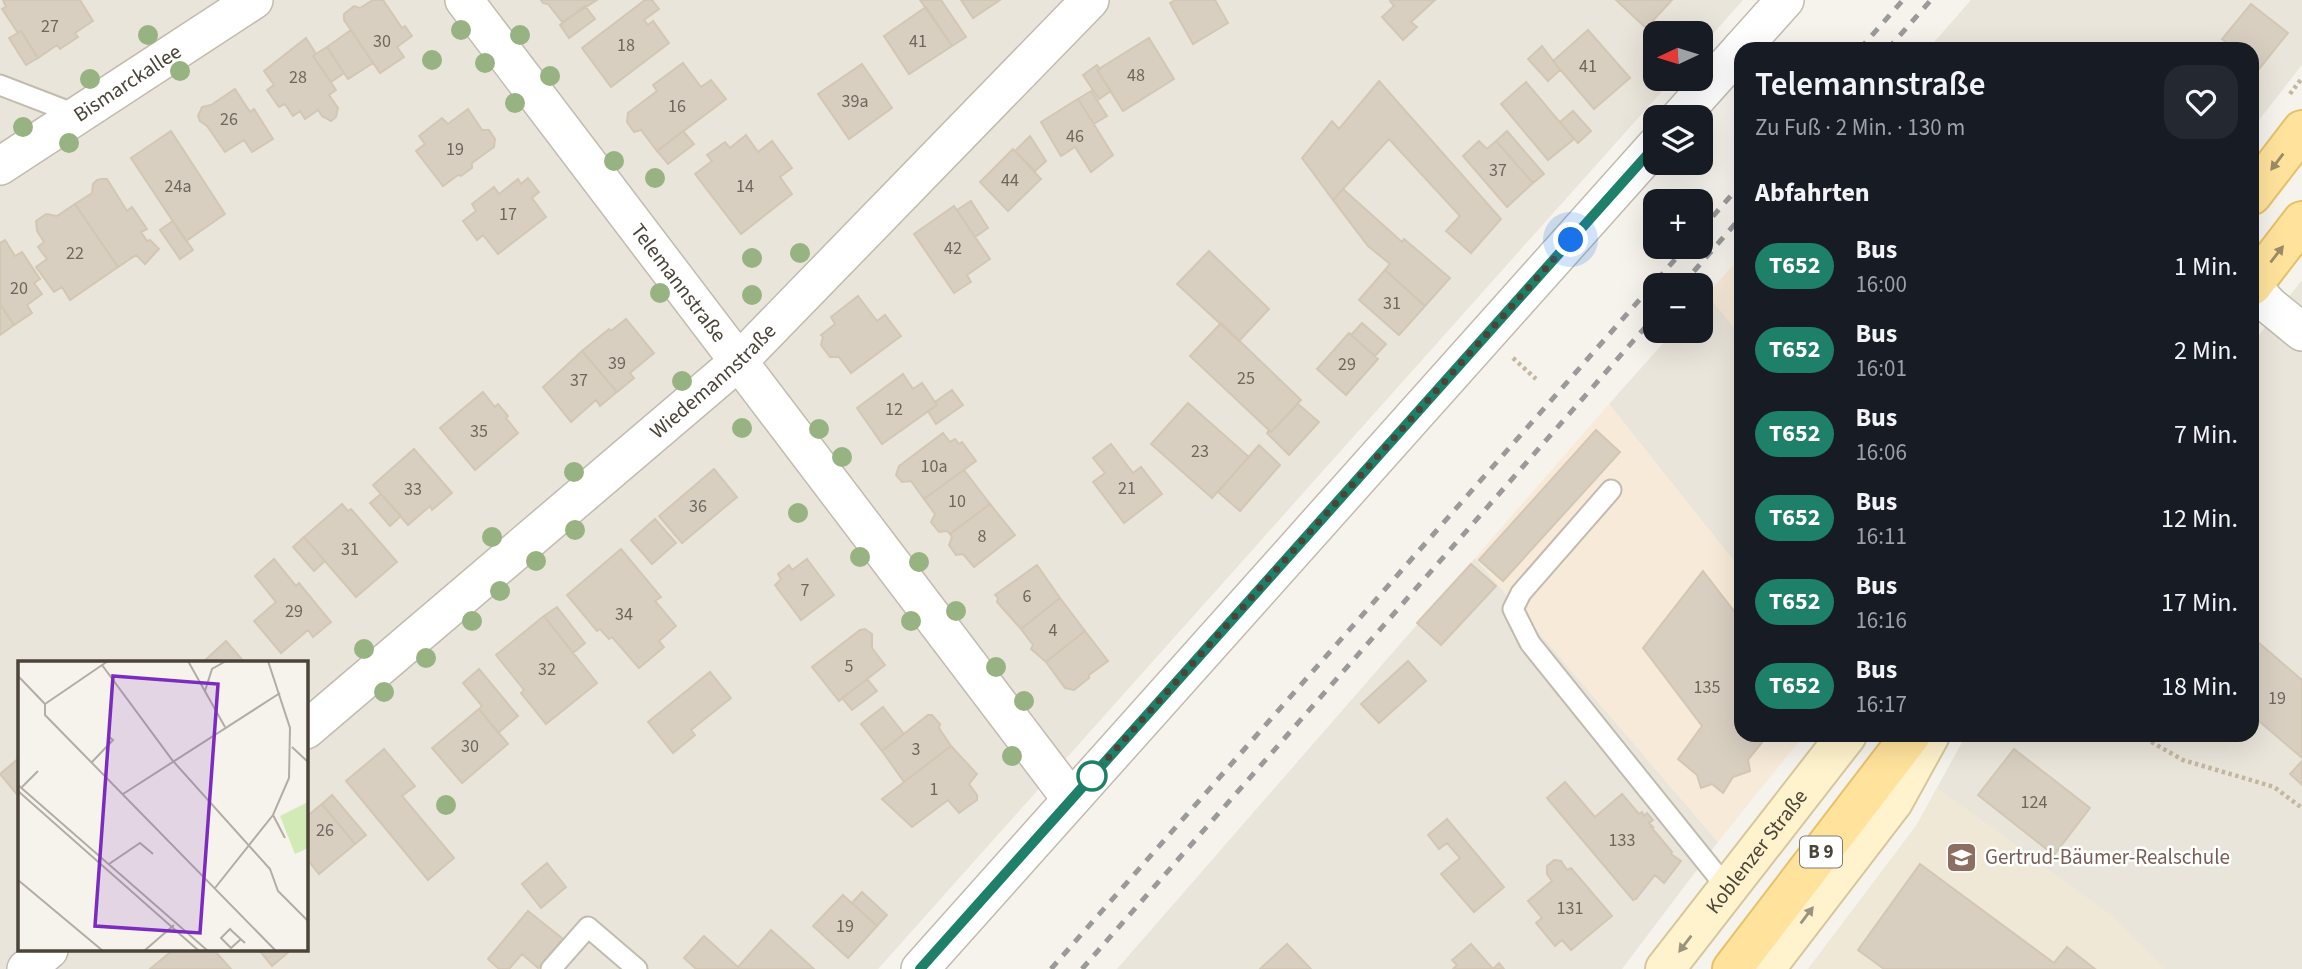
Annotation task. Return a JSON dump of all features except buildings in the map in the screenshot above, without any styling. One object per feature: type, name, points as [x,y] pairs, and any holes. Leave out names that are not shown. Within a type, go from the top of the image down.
[{"type":"main road","points":[[2259,186],[2302,130]]},
{"type":"main road","points":[[2259,277],[2302,221]]},
{"type":"main road","name":"Koblenzer Straße","points":[[1665,969],[1842,742]]},
{"type":"main road","name":"B 9","points":[[1705,969],[1877,742]]},
{"type":"main road","name":"B 9","points":[[1731,969],[1905,742]]},
{"type":"main road","points":[[1765,969],[1893,802],[1926,742]]},
{"type":"street","name":"Bismarckallee","points":[[0,166],[254,0]]},
{"type":"street","name":"Telemannstraße","points":[[464,0],[1071,799]]},
{"type":"street","name":"Wiedemannstraße","points":[[308,728],[738,362],[1090,0]]},
{"type":"street","points":[[1747,42],[1785,0]]},
{"type":"street","points":[[1691,105],[1734,57]]},
{"type":"street","points":[[920,969],[1643,160]]},
{"type":"street","points":[[2259,294],[2302,332]]},
{"type":"street","points":[[26,969],[48,951]]},
{"type":"lane","points":[[0,85],[78,115]]},
{"type":"lane","points":[[1611,490],[1521,593],[1513,609],[1530,643],[1727,888]]},
{"type":"lane","points":[[551,969],[588,927],[637,969]]},
{"type":"path","points":[[2151,742],[2183,760],[2274,787],[2302,808]]},
{"type":"shaded area","points":[[0,0],[1743,0],[1713,34],[1713,21],[1643,21],[1643,91],[1662,91],[1650,105],[1643,105],[1643,113],[878,969],[0,969]]},
{"type":"shaded area","points":[[1971,0],[2302,0],[2302,65],[2259,120],[2259,42],[1934,42]]},
{"type":"shaded area","points":[[1734,265],[1734,327],[1713,301],[1713,287]]},
{"type":"shaded area","points":[[2302,280],[2302,969],[1808,969],[1916,826],[1962,742],[2259,742],[2259,335]]},
{"type":"shaded area","points":[[1713,301],[1734,327],[1734,561],[1609,404],[1663,343],[1713,343]]},
{"type":"shaded area","points":[[1609,404],[1734,561],[1734,742],[1798,742],[1718,842],[1475,558]]},
{"type":"shaded area","points":[[1475,558],[1718,842],[1622,969],[1117,969]]},
{"type":"shaded area","name":"Gertrud-Bäumer-Realschule","points":[[1938,788],[2112,916],[2164,969],[1809,969],[1916,826]]},
{"type":"railway","points":[[1866,42],[1903,0]]},
{"type":"railway","points":[[1894,42],[1931,0]]},
{"type":"railway","points":[[1713,216],[1734,192]]},
{"type":"railway","points":[[1692,273],[1734,225]]},
{"type":"railway","points":[[1051,969],[1675,259]]},
{"type":"railway","points":[[1082,969],[1643,330]]},
{"type":"bus line","name":"T652","points":[[920,969],[1643,160]]},
{"type":"place","name":"Gertrud-Bäumer-Realschule","points":[[1962,857]]},
{"type":"route","points":[[1092,776],[1571,240]]}]
